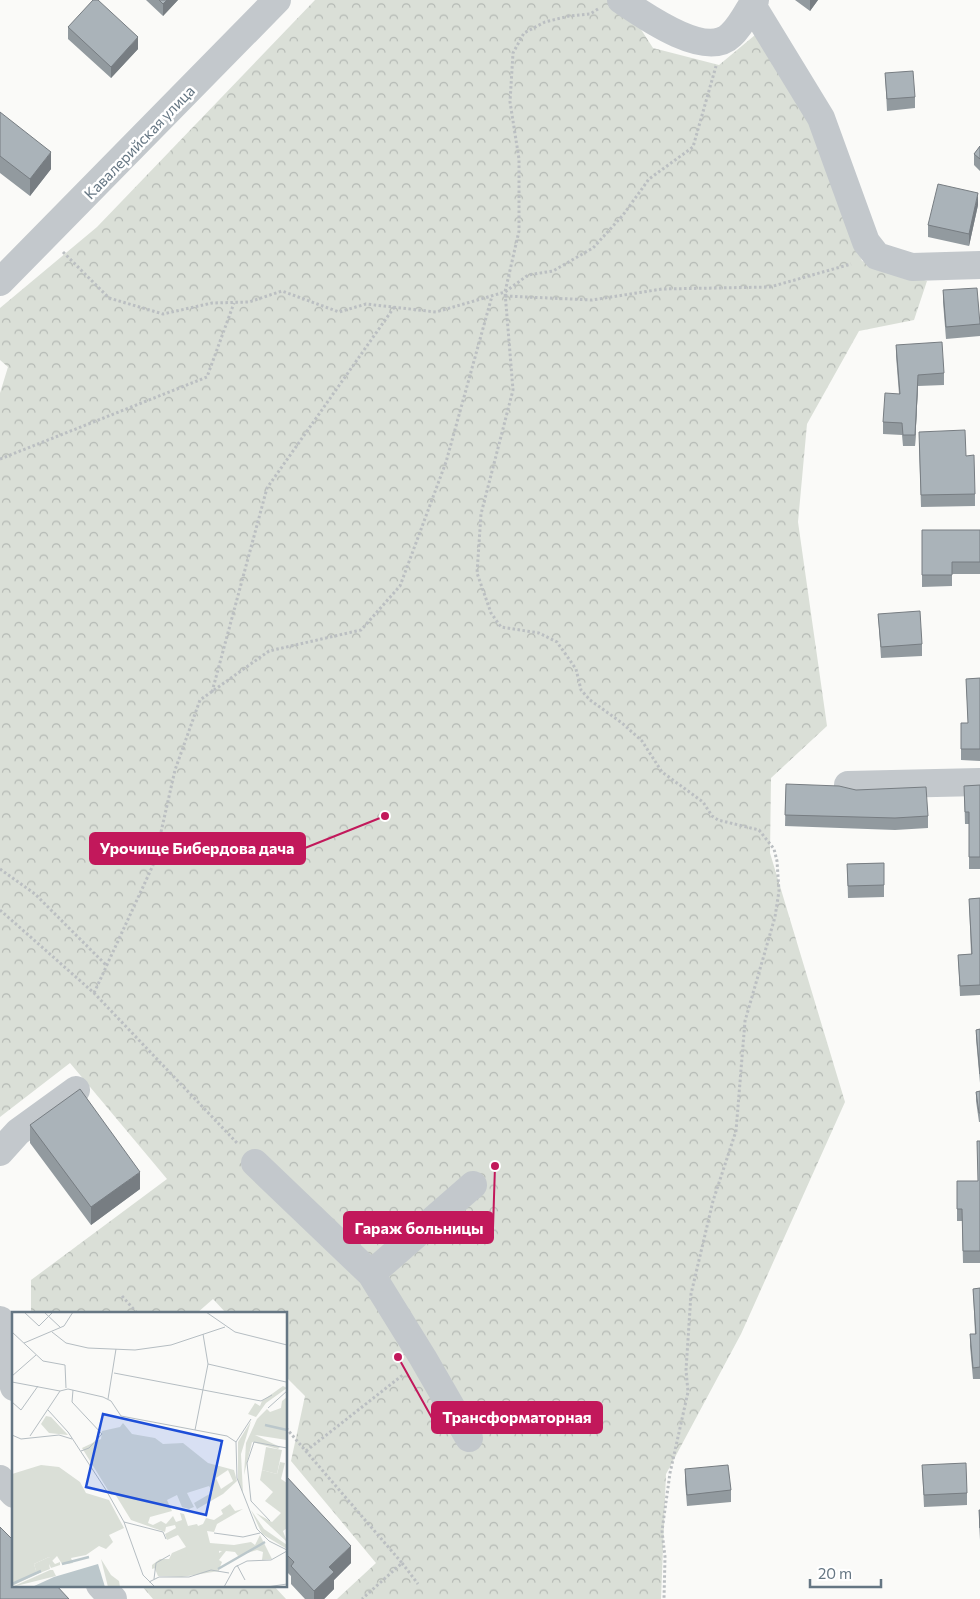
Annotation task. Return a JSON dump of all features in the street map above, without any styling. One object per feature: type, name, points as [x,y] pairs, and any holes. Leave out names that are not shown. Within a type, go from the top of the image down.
[{"type":"street","name":"Кавалерийская улица","points":[[0,282],[277,0]]},
{"type":"street","points":[[614,2],[683,37],[714,42],[731,36],[754,2],[822,118],[866,242],[877,256],[912,267],[980,265]]},
{"type":"street","points":[[848,786],[980,782]]},
{"type":"street","points":[[0,1152],[18,1132],[76,1090]]},
{"type":"street","points":[[255,1163],[371,1274],[423,1358],[469,1438]]},
{"type":"street","points":[[371,1274],[473,1185]]},
{"type":"street","points":[[0,1320],[12,1381]]},
{"type":"street","points":[[0,1479],[12,1492]]},
{"type":"street","points":[[101,1586],[113,1599]]},
{"type":"path","points":[[614,2],[590,14],[569,16],[544,22],[524,33],[513,52],[510,102],[519,159],[519,230],[505,294],[513,390],[481,514],[477,573],[491,613],[501,626],[539,633],[557,642],[576,669],[580,690],[642,741],[662,772],[703,802],[712,816],[718,820],[759,830],[774,849],[777,861],[779,891],[775,917],[745,1021],[736,1131],[713,1202],[690,1294],[686,1370],[688,1392],[670,1473],[662,1531],[665,1557],[664,1599]]},
{"type":"path","points":[[505,294],[528,275],[553,271],[593,248],[623,215],[649,179],[694,147],[724,39]]},
{"type":"path","points":[[60,249],[109,298],[134,307],[163,314],[212,303],[249,302],[282,291],[339,312],[366,304],[436,312],[505,294],[592,300],[662,289],[770,287],[877,256]]},
{"type":"path","points":[[94,993],[154,863],[175,770],[200,700],[269,651],[361,630],[400,586],[446,462],[492,296]]},
{"type":"path","points":[[0,459],[207,377],[234,302]]},
{"type":"path","points":[[211,692],[267,488],[396,306]]},
{"type":"path","points":[[0,869],[35,894],[107,966]]},
{"type":"path","points":[[0,910],[94,993],[255,1163]]},
{"type":"path","points":[[122,1296],[136,1312]]},
{"type":"path","points":[[306,1451],[423,1358]]},
{"type":"path","points":[[288,1430],[418,1584]]},
{"type":"path","points":[[362,1599],[402,1564]]},
{"type":"green space","points":[[315,0],[622,0],[653,48],[719,65],[755,35],[823,146],[862,261],[927,281],[914,320],[859,331],[807,424],[798,522],[827,726],[771,778],[770,853],[845,1102],[741,1334],[666,1474],[661,1599],[337,1599],[376,1563],[291,1461],[305,1396],[288,1379],[288,1312],[225,1312],[213,1299],[198,1312],[31,1312],[31,1280],[167,1179],[70,1063],[0,1117],[0,393],[8,367],[0,360],[0,308],[97,227]]},
{"type":"green space","points":[[142,1586],[274,1586],[286,1599],[153,1599]]},
{"type":"building","points":[[93,0],[98,0],[138,37],[111,67],[68,27]]},
{"type":"building","points":[[159,0],[167,0],[163,4]]},
{"type":"building","points":[[913,71],[915,97],[887,99],[885,73]]},
{"type":"building","points":[[0,112],[51,152],[30,179],[0,156]]},
{"type":"building","points":[[980,146],[980,159],[974,154]]},
{"type":"building","points":[[938,184],[978,193],[969,234],[928,225]]},
{"type":"building","points":[[977,288],[980,324],[946,327],[943,290]]},
{"type":"building","points":[[942,342],[944,373],[918,375],[915,435],[903,435],[902,423],[883,422],[885,393],[900,394],[896,345]]},
{"type":"building","points":[[965,430],[966,456],[974,455],[975,494],[921,495],[919,432]]},
{"type":"building","points":[[922,530],[980,530],[980,562],[952,562],[952,575],[922,575]]},
{"type":"building","points":[[920,611],[922,644],[881,647],[878,614]]},
{"type":"building","points":[[980,678],[980,749],[961,749],[961,723],[968,723],[966,679]]},
{"type":"building","points":[[786,784],[839,786],[856,790],[926,787],[928,816],[895,818],[785,815]]},
{"type":"building","points":[[980,785],[980,857],[969,857],[969,812],[965,812],[964,786]]},
{"type":"building","points":[[884,863],[884,885],[848,886],[847,864]]},
{"type":"building","points":[[980,898],[980,985],[960,986],[958,955],[972,954],[969,899]]},
{"type":"building","points":[[980,1029],[980,1074],[976,1030]]},
{"type":"building","points":[[80,1089],[140,1172],[91,1207],[30,1125]]},
{"type":"building","points":[[980,1091],[980,1113],[979,1113],[976,1092]]},
{"type":"building","points":[[977,1141],[980,1141],[980,1251],[963,1251],[962,1209],[957,1209],[957,1181],[978,1181]]},
{"type":"building","points":[[980,1288],[980,1367],[973,1368],[970,1334],[976,1334],[973,1289]]},
{"type":"building","points":[[966,1463],[967,1493],[924,1495],[922,1465]]},
{"type":"building","points":[[728,1465],[731,1490],[687,1495],[685,1469]]},
{"type":"building","points":[[288,1478],[351,1546],[329,1567],[334,1572],[314,1591],[291,1566],[294,1562],[288,1556]]},
{"type":"building","points":[[0,1527],[12,1539],[12,1586],[57,1586],[69,1599],[0,1599]]},
{"type":"place","name":"Урочище Бибердова дача","points":[[385,816]]},
{"type":"place","name":"Гараж больницы","points":[[495,1166]]},
{"type":"place","name":"Трансформаторная","points":[[398,1357]]}]
